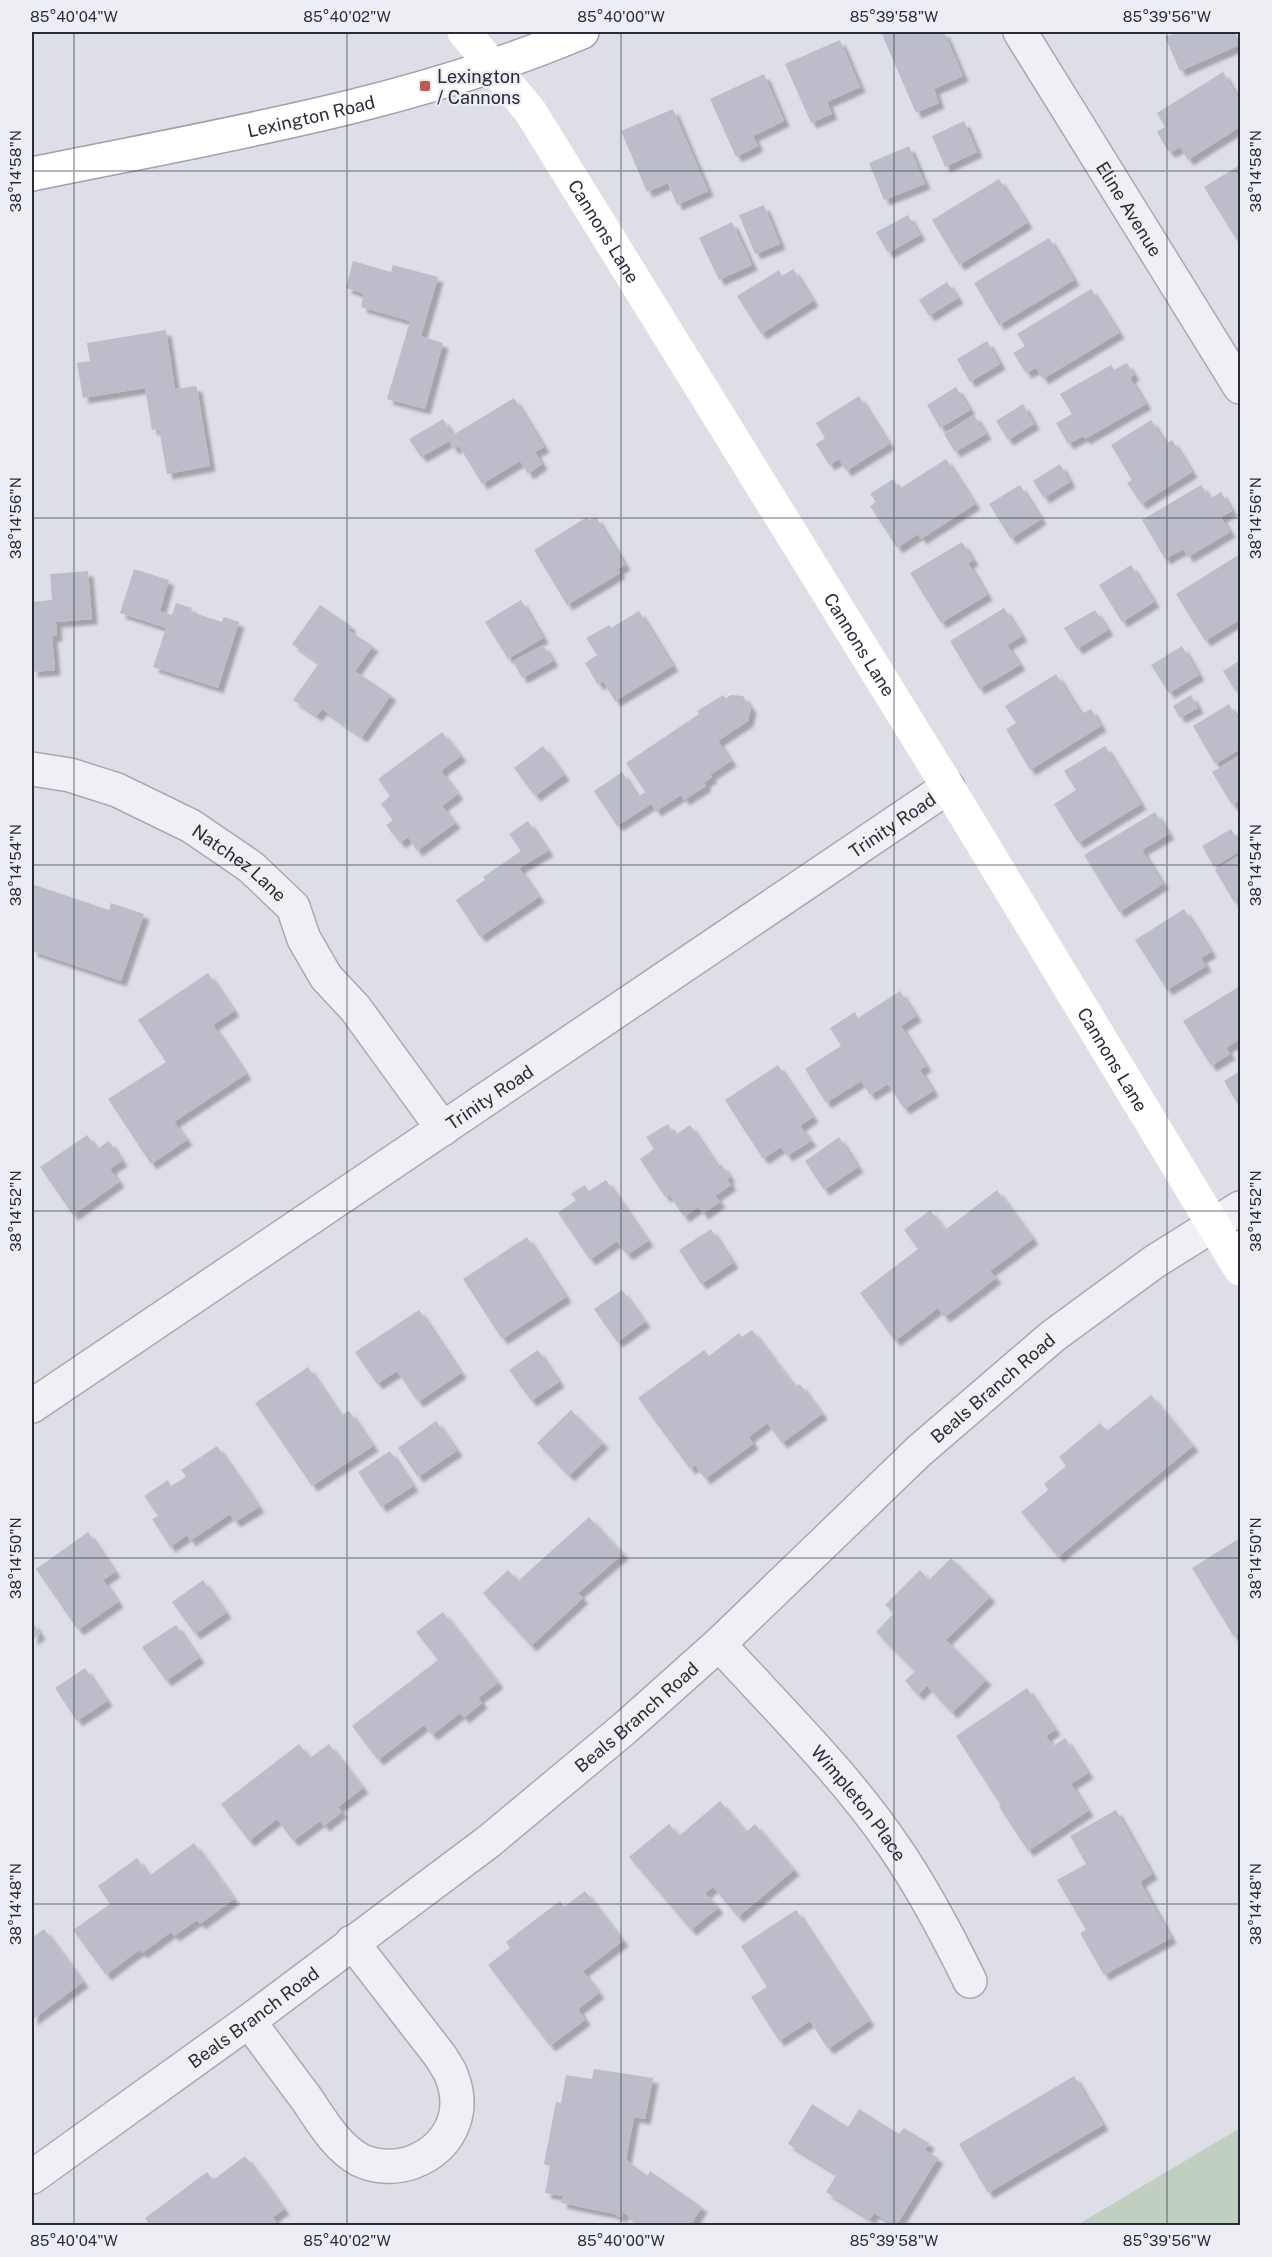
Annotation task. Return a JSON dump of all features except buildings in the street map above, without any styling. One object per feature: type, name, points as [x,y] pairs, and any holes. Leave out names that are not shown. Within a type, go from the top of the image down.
[{"type":"main road","name":"Cannons Lane","points":[[464,32],[530,111],[948,788],[1240,1269]]},
{"type":"main road","name":"Lexington Road","points":[[32,174],[311,117],[492,66],[582,32]]},
{"type":"street","name":"Eline Avenue","points":[[1020,32],[1240,387]]},
{"type":"street","name":"Natchez Lane","points":[[32,769],[70,775],[117,790],[191,826],[251,867],[293,907],[304,939],[326,977],[356,1008],[443,1129]]},
{"type":"street","name":"Trinity Road","points":[[32,1406],[948,788]]},
{"type":"street","name":"Beals Branch Road","points":[[32,2177],[249,2021],[488,1842],[625,1728],[718,1644],[919,1451],[1053,1336],[1154,1262],[1240,1208]]},
{"type":"street","name":"Wimpleton Place","points":[[718,1644],[836,1771],[893,1844],[934,1909],[970,1981]]},
{"type":"street","points":[[249,2021],[337,2141],[361,2160],[389,2168],[407,2164],[432,2152],[450,2133],[454,2121],[456,2092],[452,2076],[441,2057],[352,1942]]},
{"type":"green space","points":[[1240,2128],[1240,2225],[1077,2225]]},
{"type":"place","name":"Lexington / Cannons","points":[[425,86]]}]
